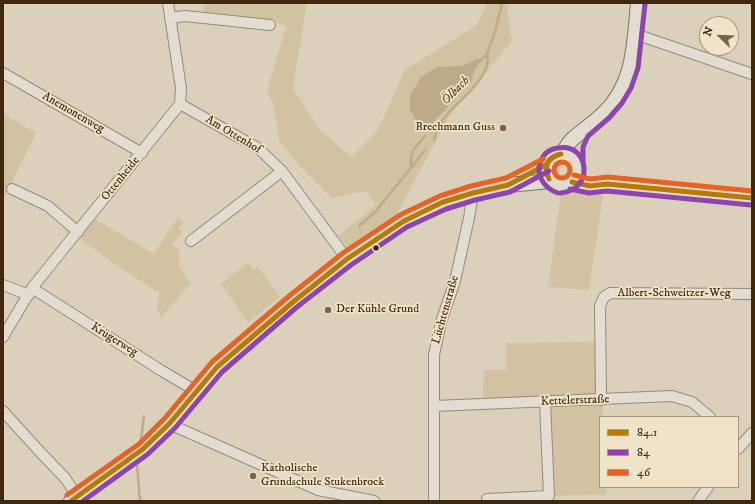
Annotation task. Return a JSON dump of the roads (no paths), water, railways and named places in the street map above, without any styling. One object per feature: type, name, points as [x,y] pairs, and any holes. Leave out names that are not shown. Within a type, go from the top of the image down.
[{"type":"main road","points":[[562,154],[575,136],[604,114],[616,99],[624,85],[631,67],[638,3]]},
{"type":"main road","points":[[546,165],[546,173],[550,181],[556,185],[564,186],[572,182],[575,179],[577,166],[576,145],[582,132]]},
{"type":"main road","points":[[508,185],[546,165],[552,157],[562,154],[570,156],[577,166],[589,177],[607,184]]},
{"type":"main road","points":[[74,498],[139,453],[170,422],[217,367],[293,302],[347,259],[404,221],[443,202],[473,193],[508,185],[550,181]]},
{"type":"main road","points":[[572,182],[590,186],[607,184],[752,198]]},
{"type":"street","points":[[168,3],[181,88],[180,104]]},
{"type":"street","points":[[170,18],[185,16],[270,25]]},
{"type":"street","points":[[635,35],[752,74]]},
{"type":"street","name":"Anemonenweg","points":[[3,73],[142,153]]},
{"type":"street","name":"Ottenheide","points":[[3,337],[30,292],[180,104]]},
{"type":"street","name":"Am Ottenhof","points":[[180,104],[258,148],[282,171],[347,259]]},
{"type":"street","points":[[191,241],[282,171]]},
{"type":"street","points":[[12,189],[48,206],[78,232]]},
{"type":"street","name":"Lüchtenstraße","points":[[434,501],[434,355],[440,322],[455,281],[473,193]]},
{"type":"street","name":"Krügerweg","points":[[3,285],[30,292],[196,391]]},
{"type":"street","name":"Albert-Schweitzer-Weg","points":[[601,400],[600,306],[604,297],[610,293],[752,294]]},
{"type":"street","name":"Kettelerstraße","points":[[434,406],[672,396],[692,402],[709,416]]},
{"type":"street","points":[[487,499],[549,496],[545,402]]},
{"type":"street","points":[[3,411],[40,453],[65,478],[74,498]]},
{"type":"street","points":[[170,422],[176,428],[318,490],[374,501]]},
{"type":"street","points":[[740,444],[752,433]]},
{"type":"street","points":[[698,501],[707,488]]},
{"type":"water","points":[[477,59],[482,59],[474,71],[472,81],[428,128],[420,127],[410,110],[410,96],[421,77],[437,67],[461,66]]},
{"type":"waterway","name":"Ölbach","points":[[480,61],[487,54],[495,32],[502,3]]},
{"type":"waterway","name":"Ölbach","points":[[434,140],[437,129],[445,116],[468,94],[481,78],[488,62],[487,54]]},
{"type":"waterway","name":"Ölbach","points":[[359,226],[375,212],[411,168],[412,153],[415,147],[425,136]]},
{"type":"waterway","name":"Ölbach","points":[[411,168],[425,150]]},
{"type":"waterway","name":"Ölbach","points":[[140,445],[144,416]]},
{"type":"waterway","name":"Ölbach","points":[[138,460],[137,465],[140,501]]},
{"type":"place","name":"Brechmann Guss","points":[[503,128]]},
{"type":"place","name":"Der Kühle Grund","points":[[328,310]]},
{"type":"place","name":"Katholische Grundschule Stukenbrock","points":[[253,476]]}]
